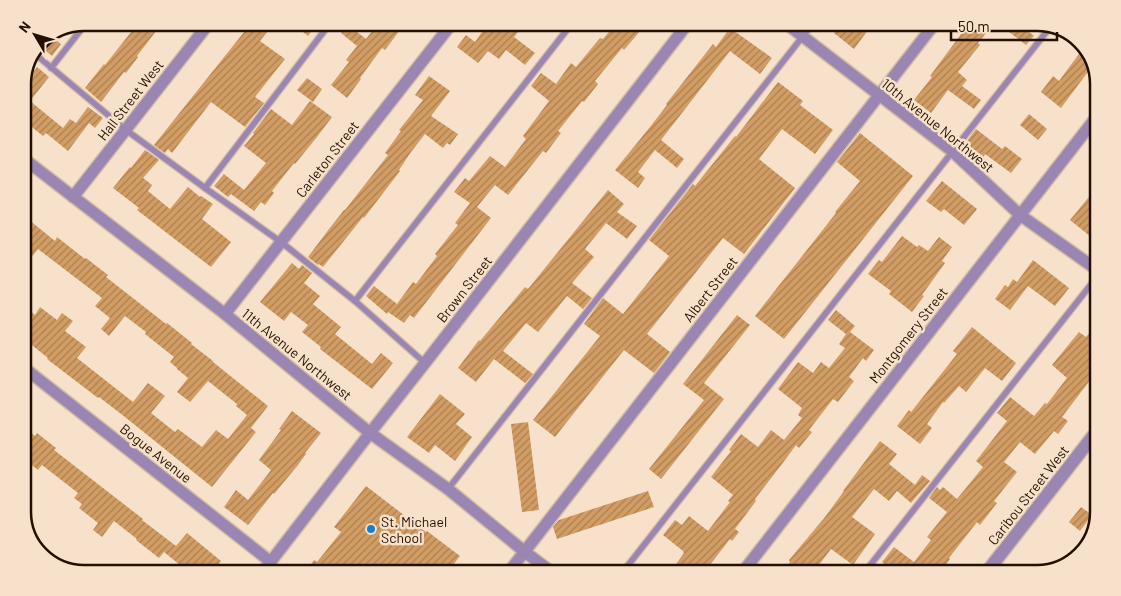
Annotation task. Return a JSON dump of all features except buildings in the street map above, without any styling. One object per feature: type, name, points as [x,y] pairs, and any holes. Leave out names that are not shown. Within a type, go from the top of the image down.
[{"type":"street","name":"Hall Street West","points":[[73,197],[203,31]]},
{"type":"street","name":"Carleton Street","points":[[225,314],[446,31]]},
{"type":"street","name":"Brown Street","points":[[269,565],[682,31]]},
{"type":"street","name":"10th Avenue Northwest","points":[[795,31],[952,151],[1020,215],[1090,264]]},
{"type":"street","name":"Albert Street","points":[[515,565],[929,31]]},
{"type":"street","name":"Montgomery Street","points":[[749,565],[1090,125]]},
{"type":"street","name":"11th Avenue Northwest","points":[[31,164],[225,314],[370,433],[448,489],[542,565]]},
{"type":"street","name":"Bogue Avenue","points":[[31,373],[271,562]]},
{"type":"street","name":"Caribou Street West","points":[[993,565],[1090,440]]},
{"type":"lane","points":[[205,188],[324,31]]},
{"type":"lane","points":[[355,301],[566,31]]},
{"type":"lane","points":[[448,489],[807,31]]},
{"type":"lane","points":[[51,68],[79,32]]},
{"type":"lane","points":[[629,565],[1046,32]]},
{"type":"lane","points":[[42,60],[126,130],[281,242],[355,301],[425,363]]},
{"type":"lane","points":[[871,565],[1090,286]]},
{"type":"place","name":"St. Michael School","points":[[371,529]]}]
